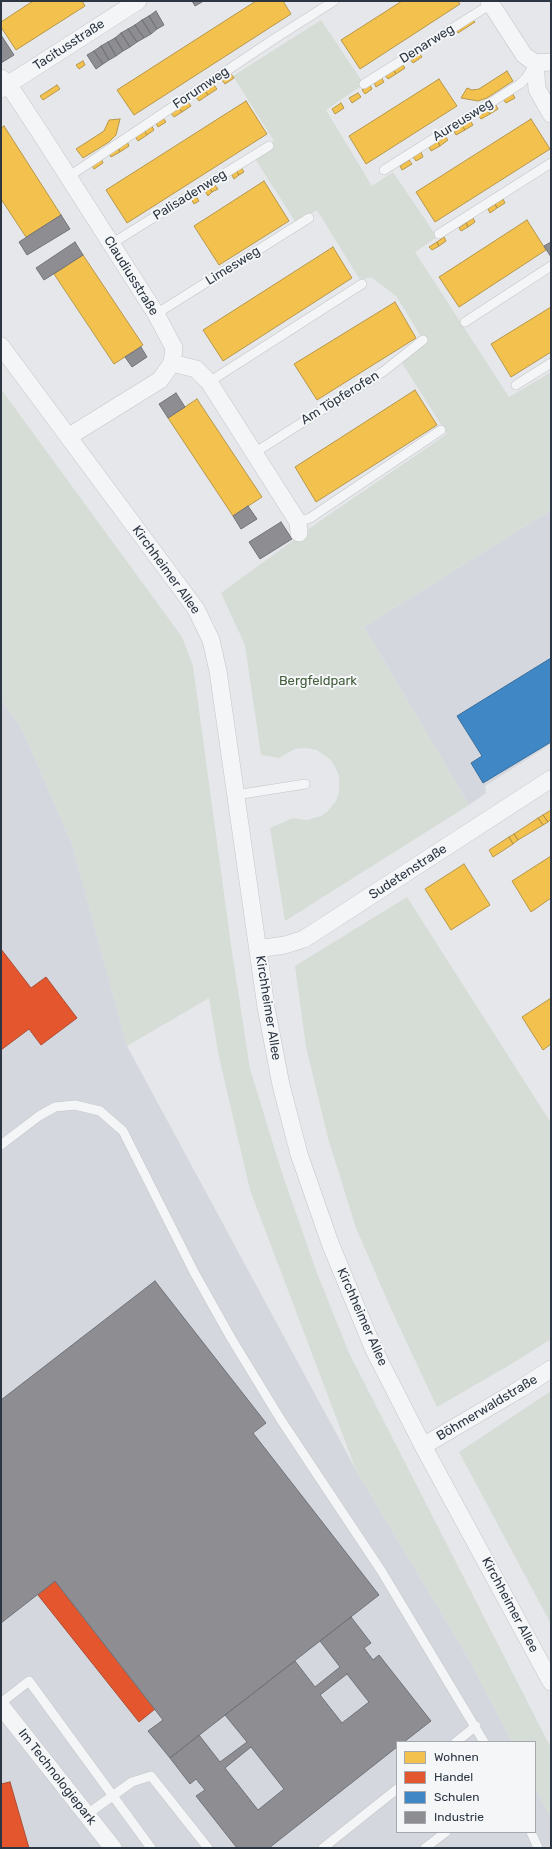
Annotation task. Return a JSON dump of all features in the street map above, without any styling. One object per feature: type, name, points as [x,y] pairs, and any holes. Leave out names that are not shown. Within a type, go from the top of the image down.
[{"type":"street","name":"Tacitusstraße","points":[[3,84],[114,8],[138,1]]},
{"type":"street","points":[[490,3],[518,48],[543,62],[537,89],[551,114]]},
{"type":"street","name":"Claudiusstraße","points":[[3,84],[68,177],[156,314],[174,348],[172,363]]},
{"type":"street","name":"Kirchheimer Allee","points":[[1,346],[196,609],[211,640],[218,671],[266,1006],[281,1085],[299,1154],[330,1243],[365,1331],[423,1446],[551,1682]]},
{"type":"street","points":[[68,437],[160,380],[172,363],[196,369],[209,382],[299,528]]},
{"type":"street","name":"Sudetenstraße","points":[[258,949],[285,945],[304,939],[551,780]]},
{"type":"street","name":"Böhmerwaldstraße","points":[[423,1446],[551,1369]]},
{"type":"street","name":"Im Technologiepark","points":[[1,1704],[113,1848]]},
{"type":"lane","name":"Forumweg","points":[[68,177],[267,43],[334,1]]},
{"type":"lane","name":"Denarweg","points":[[364,84],[490,3]]},
{"type":"lane","name":"Aureusweg","points":[[384,170],[520,84],[543,62]]},
{"type":"lane","name":"Palisadenweg","points":[[112,244],[269,146]]},
{"type":"lane","points":[[439,234],[551,163]]},
{"type":"lane","name":"Limesweg","points":[[156,314],[309,218]]},
{"type":"lane","points":[[465,322],[551,266]]},
{"type":"lane","points":[[209,382],[362,284]]},
{"type":"lane","name":"Am Töpferofen","points":[[254,453],[384,371],[423,340]]},
{"type":"lane","points":[[516,384],[551,363]]},
{"type":"lane","points":[[299,528],[310,518],[441,430]]},
{"type":"lane","points":[[236,795],[305,784]]},
{"type":"lane","points":[[1,1145],[39,1116],[56,1107],[75,1106],[100,1111],[123,1131],[194,1272],[231,1338],[281,1420],[382,1572],[476,1726],[484,1741]]},
{"type":"lane","points":[[1,1704],[29,1681],[151,1848]]},
{"type":"lane","points":[[457,1741],[476,1726]]},
{"type":"lane","points":[[86,1815],[132,1782],[151,1776],[208,1848]]},
{"type":"lane","points":[[323,1848],[396,1790]]},
{"type":"lane","points":[[425,1848],[445,1833]]},
{"type":"lane","points":[[531,1833],[538,1848]]},
{"type":"shaded area","points":[[551,510],[551,744],[485,786],[486,793],[469,805],[364,627]]},
{"type":"shaded area","points":[[1,699],[22,729],[72,844],[127,1046],[356,1470],[469,1659],[511,1741],[396,1741],[396,1833],[536,1833],[536,1789],[551,1818],[551,1848],[1,1848]]},
{"type":"green space","name":"Bergfeldpark","points":[[321,20],[364,84],[326,110],[372,186],[393,172],[437,237],[415,252],[509,397],[551,372],[551,510],[364,627],[469,805],[285,921],[270,828],[293,818],[307,820],[321,816],[327,812],[336,801],[339,792],[339,775],[331,760],[317,750],[306,748],[295,749],[279,758],[261,755],[245,645],[221,593],[317,523],[447,434],[402,363],[425,343],[396,296],[371,277],[360,280],[317,210],[296,223],[252,154],[274,141],[233,76]]},
{"type":"green space","points":[[1,389],[182,637],[193,666],[231,945],[250,1069],[282,1173],[317,1273],[349,1353],[551,1748],[551,1818],[536,1789],[536,1741],[511,1741],[469,1659],[356,1470],[250,1190],[219,1057],[209,998],[127,1046],[72,844],[22,729],[1,699]]},
{"type":"green space","points":[[407,897],[551,1123],[551,1339],[437,1407],[391,1309],[356,1228],[328,1138],[306,1047],[295,966]]},
{"type":"green space","points":[[551,1391],[551,1624],[459,1452]]},
{"type":"building: Wohnen","points":[[33,1],[82,1],[85,6],[16,50],[1,27],[1,22]]},
{"type":"building: Wohnen","points":[[256,1],[283,1],[291,14],[134,115],[117,90]]},
{"type":"building: Wohnen","points":[[402,1],[458,1],[460,4],[360,69],[341,40]]},
{"type":"building: Wohnen","points":[[472,19],[475,22],[458,33],[456,29]]},
{"type":"building: Wohnen","points":[[419,53],[422,57],[413,63],[410,59]]},
{"type":"building: Wohnen","points":[[83,61],[85,65],[79,69],[76,65]]},
{"type":"building: Wohnen","points":[[402,64],[405,68],[396,74],[393,70]]},
{"type":"building: Wohnen","points":[[393,70],[396,74],[388,79],[385,75]]},
{"type":"building: Wohnen","points":[[507,71],[513,81],[487,98],[478,101],[461,98],[467,88],[472,90],[479,89]]},
{"type":"building: Wohnen","points":[[231,74],[234,78],[225,84],[222,80]]},
{"type":"building: Wohnen","points":[[381,77],[384,82],[376,87],[374,82]]},
{"type":"building: Wohnen","points":[[439,79],[457,106],[366,164],[349,136]]},
{"type":"building: Wohnen","points":[[57,85],[60,89],[43,100],[40,96]]},
{"type":"building: Wohnen","points":[[214,85],[217,89],[208,95],[205,91]]},
{"type":"building: Wohnen","points":[[370,85],[372,89],[365,94],[362,90]]},
{"type":"building: Wohnen","points":[[205,91],[208,95],[199,101],[196,97]]},
{"type":"building: Wohnen","points":[[358,93],[361,97],[352,103],[349,98]]},
{"type":"building: Wohnen","points":[[512,93],[515,98],[506,103],[503,99]]},
{"type":"building: Wohnen","points":[[246,101],[267,134],[127,223],[106,190]]},
{"type":"building: Wohnen","points":[[188,102],[191,106],[182,112],[179,108]]},
{"type":"building: Wohnen","points":[[341,103],[344,108],[335,114],[332,109]]},
{"type":"building: Wohnen","points":[[495,104],[498,109],[490,114],[487,109]]},
{"type":"building: Wohnen","points":[[179,108],[182,112],[174,117],[171,113]]},
{"type":"building: Wohnen","points":[[487,109],[490,114],[481,119],[478,115]]},
{"type":"building: Wohnen","points":[[163,118],[166,122],[158,127],[156,123]]},
{"type":"building: Wohnen","points":[[120,119],[116,135],[109,142],[83,158],[76,149],[104,131],[109,120]]},
{"type":"building: Wohnen","points":[[531,119],[550,149],[435,222],[416,192]]},
{"type":"building: Wohnen","points":[[470,120],[473,125],[465,130],[462,125]]},
{"type":"building: Wohnen","points":[[151,125],[154,130],[147,135],[144,130]]},
{"type":"building: Wohnen","points":[[462,125],[465,130],[456,135],[454,131]]},
{"type":"building: Wohnen","points":[[4,126],[61,215],[26,237],[1,199],[1,128]]},
{"type":"building: Wohnen","points":[[144,130],[147,135],[138,141],[135,136]]},
{"type":"building: Wohnen","points":[[445,136],[448,140],[440,146],[438,141]]},
{"type":"building: Wohnen","points":[[127,141],[129,146],[120,152],[118,147]]},
{"type":"building: Wohnen","points":[[438,141],[440,146],[431,151],[429,147]]},
{"type":"building: Wohnen","points":[[118,147],[120,152],[111,157],[109,153]]},
{"type":"building: Wohnen","points":[[421,152],[423,157],[416,161],[413,157]]},
{"type":"building: Wohnen","points":[[101,158],[103,163],[94,169],[91,164]]},
{"type":"building: Wohnen","points":[[409,160],[412,164],[402,170],[400,166]]},
{"type":"building: Wohnen","points":[[241,167],[244,172],[239,175],[236,170]]},
{"type":"building: Wohnen","points":[[236,170],[239,175],[234,179],[231,173]]},
{"type":"building: Wohnen","points":[[264,181],[289,221],[219,265],[194,226]]},
{"type":"building: Wohnen","points":[[214,184],[218,189],[212,192],[209,187]]},
{"type":"building: Wohnen","points":[[209,187],[212,192],[208,196],[205,191]]},
{"type":"building: Wohnen","points":[[196,196],[199,201],[194,204],[191,199]]},
{"type":"building: Wohnen","points":[[503,199],[505,203],[497,208],[495,204]]},
{"type":"building: Wohnen","points":[[495,204],[497,208],[490,213],[488,209]]},
{"type":"building: Wohnen","points":[[473,218],[475,222],[468,227],[466,223]]},
{"type":"building: Wohnen","points":[[527,220],[546,250],[459,307],[439,277]]},
{"type":"building: Wohnen","points":[[466,223],[468,227],[461,231],[459,228]]},
{"type":"building: Wohnen","points":[[444,237],[446,241],[439,246],[437,242]]},
{"type":"building: Wohnen","points":[[437,242],[439,246],[432,250],[429,247]]},
{"type":"building: Wohnen","points":[[333,247],[352,278],[223,361],[203,330]]},
{"type":"building: Wohnen","points":[[83,255],[143,345],[114,364],[54,274]]},
{"type":"building: Wohnen","points":[[395,302],[416,338],[317,400],[294,364]]},
{"type":"building: Wohnen","points":[[551,307],[551,352],[511,377],[491,344]]},
{"type":"building: Wohnen","points":[[415,390],[437,425],[316,502],[295,467]]},
{"type":"building: Wohnen","points":[[197,399],[262,497],[233,516],[168,418]]},
{"type":"building: Wohnen","points":[[551,810],[551,819],[548,822],[543,815]]},
{"type":"building: Wohnen","points":[[543,815],[548,822],[543,825],[538,818]]},
{"type":"building: Wohnen","points":[[538,818],[543,825],[518,840],[514,834]]},
{"type":"building: Wohnen","points":[[514,834],[518,840],[513,844],[509,837]]},
{"type":"building: Wohnen","points":[[509,837],[513,844],[493,857],[489,850]]},
{"type":"building: Wohnen","points":[[551,856],[551,898],[531,912],[512,881]]},
{"type":"building: Wohnen","points":[[464,864],[490,905],[451,930],[425,889]]},
{"type":"building: Wohnen","points":[[551,998],[551,1044],[543,1050],[522,1017]]},
{"type":"building: Handel","points":[[1,949],[31,988],[46,977],[77,1018],[41,1045],[29,1029],[1,1050]]},
{"type":"building: Handel","points":[[55,1581],[155,1709],[139,1722],[38,1595]]},
{"type":"building: Handel","points":[[10,1782],[29,1848],[1,1848],[1,1784]]},
{"type":"building: Schulen","points":[[551,658],[551,742],[483,783],[471,763],[482,756],[457,716]]},
{"type":"building: Industrie","points":[[192,1],[201,1],[202,2],[195,6]]},
{"type":"building: Industrie","points":[[156,11],[164,25],[157,29],[149,16]]},
{"type":"building: Industrie","points":[[149,16],[157,29],[151,34],[142,20]]},
{"type":"building: Industrie","points":[[142,20],[151,34],[144,38],[135,25]]},
{"type":"building: Industrie","points":[[135,25],[144,38],[137,42],[128,29]]},
{"type":"building: Industrie","points":[[128,29],[137,42],[130,47],[121,33]]},
{"type":"building: Industrie","points":[[121,33],[130,47],[123,51],[115,38]]},
{"type":"building: Industrie","points":[[1,35],[14,55],[1,63]]},
{"type":"building: Industrie","points":[[115,38],[123,51],[116,56],[108,42]]},
{"type":"building: Industrie","points":[[108,42],[116,56],[109,60],[101,46]]},
{"type":"building: Industrie","points":[[101,46],[109,60],[103,64],[94,51]]},
{"type":"building: Industrie","points":[[94,51],[103,64],[96,69],[87,55]]},
{"type":"building: Industrie","points":[[61,215],[70,229],[27,255],[19,242]]},
{"type":"building: Industrie","points":[[75,242],[83,255],[44,280],[36,268]]},
{"type":"building: Industrie","points":[[551,242],[551,257],[544,246]]},
{"type":"building: Industrie","points":[[141,347],[147,357],[132,367],[125,357]]},
{"type":"building: Industrie","points":[[176,393],[185,407],[168,418],[159,404]]},
{"type":"building: Industrie","points":[[248,506],[257,519],[241,529],[233,516]]},
{"type":"building: Industrie","points":[[281,522],[292,539],[260,559],[249,542]]},
{"type":"building: Industrie","points":[[155,1281],[266,1423],[253,1433],[379,1595],[170,1758],[148,1731],[163,1720],[55,1581],[1,1623],[1,1400]]},
{"type":"building: Industrie","points":[[351,1617],[371,1643],[364,1648],[373,1660],[379,1655],[431,1721],[405,1741],[396,1741],[396,1748],[269,1848],[237,1848],[196,1796],[205,1790],[196,1779],[190,1784],[170,1758],[199,1735],[220,1762],[247,1742],[225,1715],[295,1661],[315,1687],[340,1667],[320,1641]],"holes":[[[347,1674],[369,1702],[342,1723],[320,1695]],[[251,1747],[284,1789],[258,1810],[225,1768]]]}]
